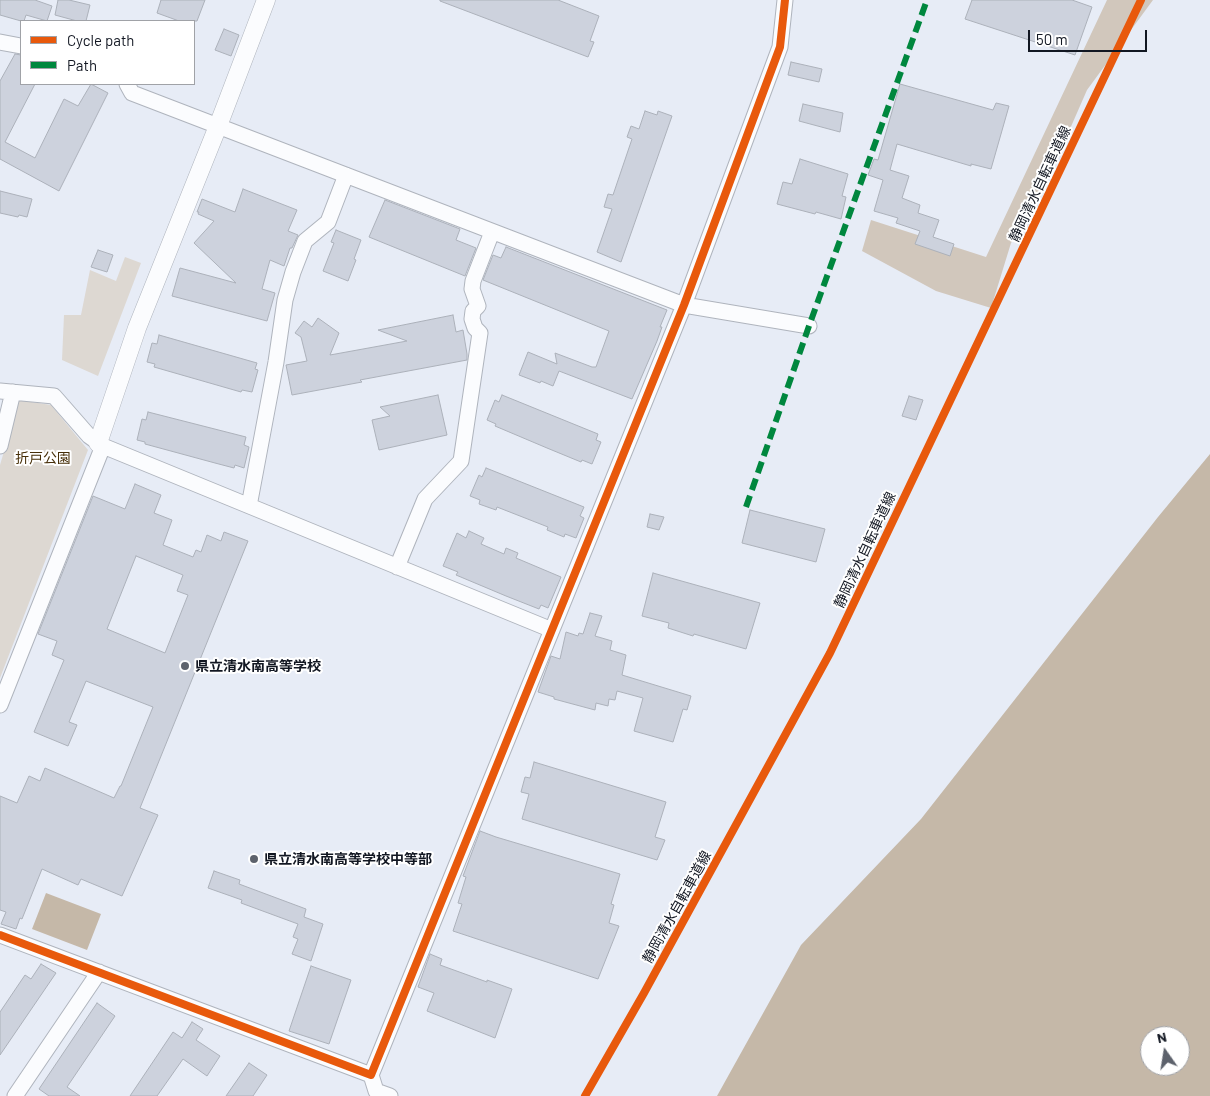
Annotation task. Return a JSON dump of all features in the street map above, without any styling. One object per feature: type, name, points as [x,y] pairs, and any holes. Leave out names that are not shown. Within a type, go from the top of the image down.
[{"type":"street","points":[[0,705],[100,444],[137,328],[266,0]]},
{"type":"street","points":[[390,1096],[376,1091],[371,1075],[684,305],[780,47],[785,0]]},
{"type":"street","points":[[0,42],[20,46]]},
{"type":"street","points":[[128,85],[132,93],[684,305],[809,326]]},
{"type":"street","points":[[249,506],[276,362],[285,300],[293,272],[305,241],[328,222],[346,175]]},
{"type":"street","points":[[397,567],[425,499],[462,461],[480,333],[475,328],[472,319],[474,311],[478,306],[472,289],[473,281],[492,232]]},
{"type":"street","points":[[0,446],[6,392],[54,396],[90,436],[100,444],[552,630]]},
{"type":"street","points":[[0,935],[371,1075]]},
{"type":"street","points":[[15,1096],[99,972]]},
{"type":"green space","points":[[125,257],[141,263],[98,376],[62,360],[64,315],[81,315],[90,270],[116,281]]},
{"type":"green space","name":"折戸公園","points":[[19,400],[51,405],[88,450],[0,678],[0,465]]},
{"type":"shaded area","points":[[1107,0],[1153,0],[1087,90],[1045,186],[1011,243],[991,308],[936,291],[862,251],[871,220],[986,257]]},
{"type":"shaded area","points":[[1210,454],[1210,1096],[717,1096],[801,945],[921,819],[1158,517]]},
{"type":"shaded area","points":[[46,893],[101,914],[87,950],[32,929]]},
{"type":"building","points":[[0,0],[35,0],[52,6],[47,20],[26,15],[24,20],[20,21],[0,15]]},
{"type":"building","points":[[58,0],[69,0],[90,5],[86,20],[73,20],[55,15]]},
{"type":"building","points":[[161,0],[205,0],[197,21],[176,20],[157,13]]},
{"type":"building","points":[[440,0],[558,0],[599,16],[590,41],[594,42],[588,57]]},
{"type":"building","points":[[972,0],[1072,0],[1092,7],[1075,55],[965,19]]},
{"type":"building","points":[[224,29],[239,35],[231,56],[215,50]]},
{"type":"building","points":[[15,54],[20,55],[20,85],[34,85],[5,142],[35,158],[64,99],[78,106],[90,85],[108,93],[59,191],[0,159],[0,81]]},
{"type":"building","points":[[791,62],[822,69],[819,82],[788,75]]},
{"type":"building","points":[[900,84],[993,110],[996,103],[1009,106],[991,169],[971,164],[971,166],[897,144],[890,170],[909,176],[902,198],[920,205],[918,213],[939,220],[933,237],[954,244],[950,256],[915,244],[920,231],[896,223],[898,218],[874,211],[883,180],[868,175],[874,159],[878,160]]},
{"type":"building","points":[[803,104],[843,113],[840,132],[799,121]]},
{"type":"building","points":[[645,111],[657,115],[658,111],[672,116],[621,262],[597,252],[612,209],[604,207],[608,194],[613,195],[632,139],[627,137],[631,126],[639,129]]},
{"type":"building","points":[[800,159],[848,174],[842,196],[846,197],[841,219],[777,204],[783,182],[792,184]]},
{"type":"building","points":[[243,189],[297,210],[288,231],[298,235],[292,248],[290,248],[284,266],[270,260],[262,289],[275,293],[267,321],[172,296],[180,268],[236,283],[194,243],[214,221],[198,214],[202,199],[235,212]]},
{"type":"building","points":[[0,191],[32,199],[27,217],[0,213]]},
{"type":"building","points":[[385,200],[460,229],[456,240],[476,248],[465,276],[369,237]]},
{"type":"building","points":[[336,230],[361,240],[348,281],[323,271],[334,243],[331,242]]},
{"type":"building","points":[[506,247],[667,310],[657,341],[632,399],[559,371],[553,386],[519,375],[528,352],[557,364],[555,353],[596,367],[609,331],[483,280],[493,255],[501,258]]},
{"type":"building","points":[[98,250],[113,255],[107,272],[91,267]]},
{"type":"building","points":[[453,315],[456,332],[463,330],[467,360],[292,395],[286,365],[307,361],[301,337],[295,333],[304,321],[312,327],[318,318],[339,333],[330,355],[407,341],[378,330]]},
{"type":"building","points":[[159,335],[257,363],[255,369],[258,370],[252,392],[242,390],[241,392],[154,367],[155,364],[147,362],[152,343],[157,344]]},
{"type":"building","points":[[438,395],[447,435],[379,450],[372,420],[390,416],[380,407]]},
{"type":"building","points":[[502,395],[598,434],[596,440],[601,442],[592,464],[582,460],[581,462],[547,448],[495,426],[496,424],[487,420],[495,400],[499,402]]},
{"type":"building","points":[[909,396],[923,400],[916,420],[902,416]]},
{"type":"building","points":[[148,412],[246,437],[244,445],[249,447],[244,468],[235,465],[234,468],[145,444],[145,442],[137,440],[142,419],[146,420]]},
{"type":"building","points":[[486,468],[584,507],[580,516],[584,518],[576,538],[565,534],[564,537],[547,530],[548,527],[497,507],[496,510],[479,504],[480,500],[470,496],[479,475],[482,477]]},
{"type":"building","points":[[135,484],[161,495],[154,513],[172,520],[163,545],[193,557],[196,550],[201,552],[207,535],[221,541],[224,532],[248,541],[140,808],[158,815],[122,896],[81,879],[78,885],[42,869],[22,919],[20,918],[16,929],[1,924],[6,912],[0,910],[0,796],[17,803],[29,776],[40,781],[45,768],[114,798],[121,786],[153,707],[86,681],[69,722],[77,725],[68,746],[34,732],[64,660],[52,655],[57,641],[38,634],[93,496],[125,509]],"holes":[[[136,556],[183,575],[177,591],[188,595],[165,653],[107,629]]]},
{"type":"building","points":[[750,510],[825,529],[816,562],[742,543]]},
{"type":"building","points":[[650,514],[664,517],[659,530],[647,527]]},
{"type":"building","points":[[469,531],[484,538],[481,544],[504,554],[506,548],[518,553],[516,558],[561,577],[548,608],[541,605],[539,609],[506,596],[456,575],[458,572],[443,566],[457,533],[466,538]]},
{"type":"building","points":[[653,573],[760,603],[746,649],[694,634],[693,636],[668,628],[669,623],[642,616]]},
{"type":"building","points":[[590,613],[602,616],[595,636],[612,641],[610,650],[626,655],[622,675],[691,696],[687,710],[683,709],[673,742],[634,731],[643,698],[617,691],[615,700],[609,699],[608,706],[596,703],[595,710],[554,699],[554,697],[538,692],[551,656],[560,659],[566,632],[578,636],[579,633],[583,634]]},
{"type":"building","points":[[534,762],[666,802],[655,837],[665,840],[657,860],[522,819],[529,794],[521,792],[525,777],[530,778]]},
{"type":"building","points":[[480,831],[620,874],[611,904],[614,905],[609,923],[619,926],[598,979],[453,931],[462,904],[458,903],[466,877],[463,876]]},
{"type":"building","points":[[214,871],[240,880],[239,884],[306,909],[304,917],[323,924],[311,961],[292,954],[298,939],[293,937],[298,924],[241,903],[242,900],[208,888]]},
{"type":"building","points":[[430,954],[442,959],[440,965],[512,989],[495,1038],[427,1011],[434,993],[418,987]]},
{"type":"building","points":[[41,964],[56,973],[0,1055],[0,1012],[25,975],[31,979]]},
{"type":"building","points":[[311,966],[351,980],[329,1044],[289,1031]]},
{"type":"building","points":[[97,1003],[115,1016],[67,1087],[80,1096],[49,1096],[39,1089]]},
{"type":"building","points":[[192,1022],[203,1029],[196,1040],[220,1056],[207,1076],[183,1059],[157,1096],[130,1096],[173,1032],[182,1038]]},
{"type":"building","points":[[249,1063],[267,1075],[253,1096],[226,1096]]},
{"type":"marked path","points":[[746,507],[809,326],[927,0]]},
{"type":"cycle path","points":[[0,935],[371,1075],[684,305],[780,47],[785,0]]},
{"type":"cycle path","name":"静岡清水自転車道線","points":[[585,1096],[644,993],[830,653],[1141,0]]},
{"type":"place","name":"県立清水南高等学校","points":[[185,666]]},
{"type":"place","name":"県立清水南高等学校中等部","points":[[254,859]]}]
